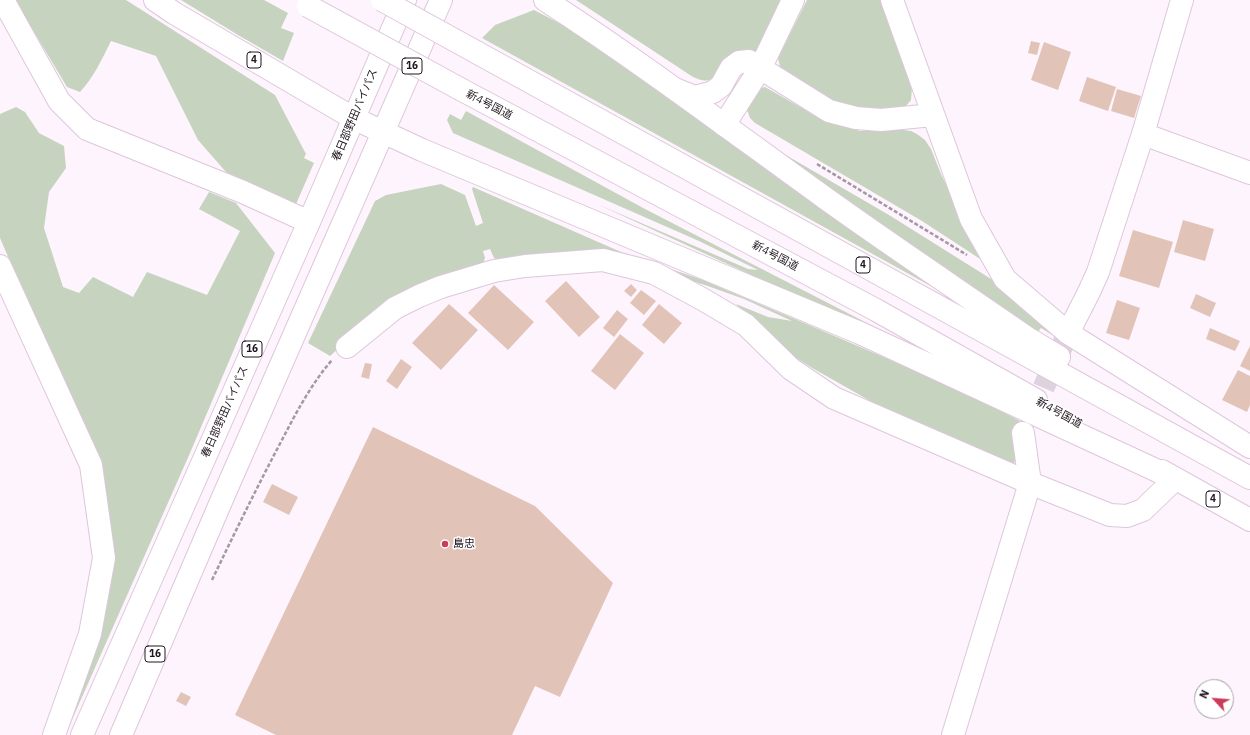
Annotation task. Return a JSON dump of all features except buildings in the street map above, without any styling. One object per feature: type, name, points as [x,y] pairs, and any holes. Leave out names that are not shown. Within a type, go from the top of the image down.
[{"type":"main road","points":[[3,0],[59,101],[87,129],[243,192],[309,222]]},
{"type":"main road","name":"4","points":[[155,0],[174,13],[353,118]]},
{"type":"main road","name":"4","points":[[382,0],[1250,478]]},
{"type":"main road","name":"春日部野田バイパス","points":[[82,735],[309,222],[405,0]]},
{"type":"main road","name":"16","points":[[120,735],[441,0]]},
{"type":"main road","points":[[545,0],[677,90],[828,200],[1029,339],[1250,473]]},
{"type":"main road","points":[[724,125],[761,67],[793,0]]},
{"type":"main road","points":[[892,0],[971,219],[1005,279],[1068,333],[1250,447]]},
{"type":"main road","points":[[1068,333],[1090,292],[1098,272],[1143,134],[1182,0]]},
{"type":"main road","name":"新4号国道","points":[[302,3],[462,90],[876,310],[1250,520]]},
{"type":"main road","points":[[677,90],[695,96],[713,92],[720,86],[731,68],[739,62],[749,60],[830,111],[856,118],[881,120],[933,115]]},
{"type":"main road","points":[[347,347],[395,308],[441,287],[494,271],[526,266],[603,260],[654,273],[746,325],[791,369],[834,398],[1030,483],[1110,515],[1127,516],[1143,510],[1175,479],[860,333],[422,150],[353,118]]},
{"type":"main road","points":[[1143,134],[1250,173]]},
{"type":"main road","points":[[0,266],[91,466],[104,558],[90,634],[54,735]]},
{"type":"main road","points":[[953,735],[1030,483],[1023,433]]},
{"type":"path","points":[[813,162],[972,258]]},
{"type":"path","points":[[209,587],[263,475],[297,412],[331,361],[347,347]]},
{"type":"green space","points":[[15,0],[126,0],[275,95],[306,154],[304,158],[314,163],[296,204],[226,172],[198,140],[156,56],[111,41],[94,74],[80,92],[67,87]]},
{"type":"green space","points":[[181,0],[264,0],[288,13],[281,28],[294,33],[283,61],[238,35]]},
{"type":"green space","points":[[576,0],[785,0],[757,55],[729,57],[712,79],[700,80],[693,77]]},
{"type":"green space","points":[[807,0],[881,0],[912,87],[911,100],[906,106],[892,111],[878,112],[830,102],[784,72],[780,67],[778,58]]},
{"type":"green space","points":[[534,10],[561,24],[595,46],[937,287],[936,289],[482,38],[495,25]]},
{"type":"green space","points":[[765,87],[821,119],[860,131],[896,129],[911,131],[925,140],[931,149],[941,174],[962,217],[997,270],[922,221],[755,123],[750,118],[746,107],[757,89]]},
{"type":"green space","points":[[16,107],[25,112],[39,133],[64,146],[66,168],[49,192],[44,228],[63,287],[79,293],[93,277],[133,297],[147,272],[207,295],[240,231],[199,209],[209,192],[236,203],[275,253],[190,453],[67,731],[98,529],[40,331],[0,238],[0,114]]},
{"type":"green space","points":[[466,111],[645,209],[867,323],[866,326],[781,292],[747,273],[597,204],[748,269],[758,270],[699,241],[453,133],[447,120],[450,114],[461,120]]},
{"type":"green space","points":[[772,147],[889,215],[1031,304],[1054,327],[1054,336],[1041,328],[1037,333]]},
{"type":"green space","points":[[441,184],[465,195],[476,226],[483,223],[472,189],[473,187],[621,252],[703,280],[960,390],[1020,421],[1014,431],[1018,458],[1012,465],[895,415],[778,347],[736,304],[768,317],[792,321],[744,299],[705,285],[648,268],[501,263],[494,258],[490,249],[483,251],[485,258],[481,269],[356,333],[330,356],[308,343],[375,201],[386,195]]},
{"type":"tunnel","points":[[1030,418],[1068,333]]},
{"type":"place","name":"島忠","points":[[445,544]]}]
